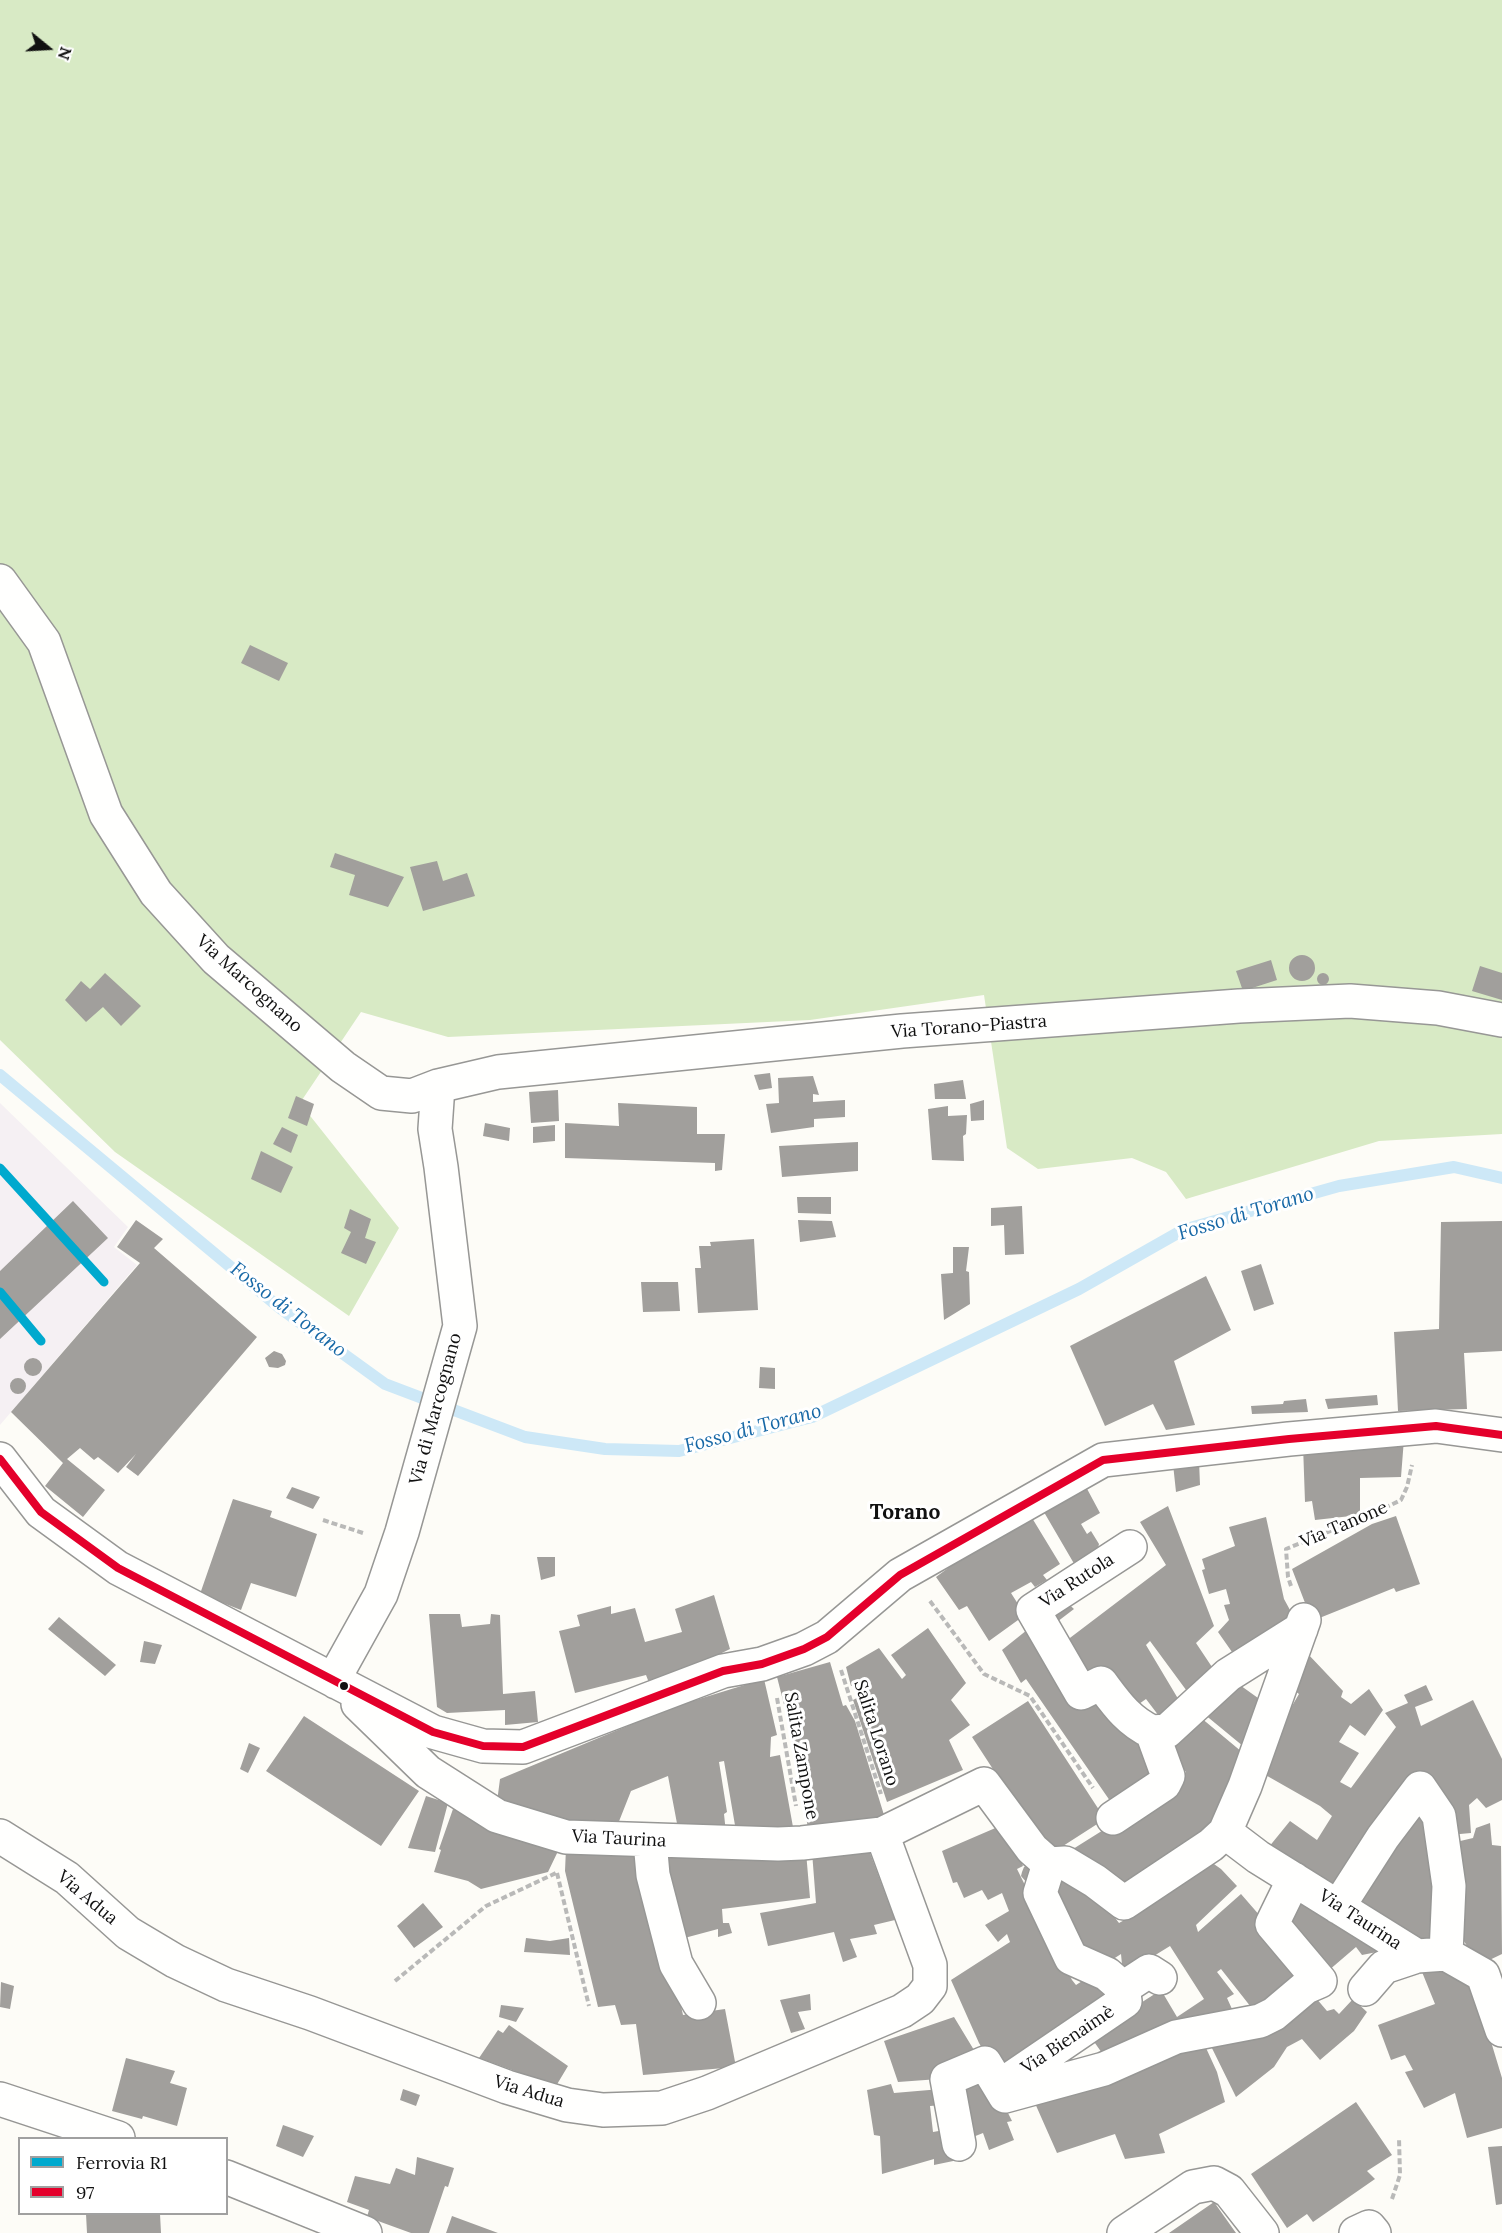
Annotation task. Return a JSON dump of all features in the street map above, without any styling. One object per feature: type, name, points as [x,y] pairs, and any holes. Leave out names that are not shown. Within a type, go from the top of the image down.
[{"type":"street","name":"Via Marcognano","points":[[0,581],[44,642],[106,814],[156,893],[216,959],[343,1067],[381,1093],[412,1096],[438,1086]]},
{"type":"street","name":"Via Torano-Piastra","points":[[438,1086],[498,1072],[749,1046],[902,1031],[1239,1006],[1350,1001],[1438,1008],[1502,1020]]},
{"type":"street","name":"Via di Marcognano","points":[[336,1682],[341,1666],[381,1594],[402,1532],[460,1326],[435,1130],[438,1086]]},
{"type":"street","points":[[0,1460],[41,1512],[118,1568],[433,1732],[483,1746],[523,1747],[723,1671],[767,1669],[827,1637],[900,1575],[1103,1460],[1410,1428],[1436,1426],[1500,1428]]},
{"type":"street","name":"Via Rutola","points":[[1130,1547],[1033,1610],[1081,1693],[1101,1683],[1127,1716],[1140,1727],[1152,1732]]},
{"type":"street","points":[[1113,1818],[1164,1784],[1168,1776],[1152,1732],[1167,1731],[1228,1675],[1303,1625]]},
{"type":"street","points":[[1048,1864],[1065,1863],[1095,1881],[1124,1904],[1211,1845],[1225,1832],[1245,1786],[1303,1625]]},
{"type":"street","name":"Via Taurina","points":[[336,1682],[428,1772],[497,1816],[566,1838],[802,1843],[882,1834],[984,1784],[1032,1849],[1048,1864]]},
{"type":"street","points":[[1338,1907],[1383,1836],[1420,1788],[1439,1816],[1449,1886],[1432,1955],[1384,1967],[1365,1989]]},
{"type":"street","name":"Via Taurina","points":[[1225,1832],[1258,1857],[1338,1907],[1432,1955],[1483,1975],[1502,2030]]},
{"type":"street","name":"Via Adua","points":[[0,1836],[67,1878],[128,1933],[174,1961],[226,1985],[310,2013],[507,2087],[567,2104],[603,2110],[662,2108],[707,2094],[902,2011],[920,1999],[930,1986],[930,1965],[882,1834]]},
{"type":"street","points":[[650,1841],[653,1875],[676,1964],[699,2003]]},
{"type":"street","name":"Via Bienaimè","points":[[1000,2086],[1125,2001],[1123,1988],[1107,1974],[1071,1958],[1041,1893],[1048,1864]]},
{"type":"street","points":[[959,2144],[947,2079],[985,2063],[1005,2096],[1104,2069],[1176,2037],[1260,2021],[1274,2014],[1306,1987],[1320,1981],[1272,1924],[1294,1879]]},
{"type":"street","name":"Via Bienaimè","points":[[1123,1988],[1149,1971],[1160,1978]]},
{"type":"street","points":[[0,2099],[112,2137]]},
{"type":"street","points":[[228,2178],[365,2233]]},
{"type":"street","points":[[1124,2233],[1193,2187],[1214,2183],[1229,2191],[1262,2233]]},
{"type":"path","name":"Via Tanone","points":[[1303,1625],[1288,1577],[1286,1549],[1401,1500],[1412,1471],[1410,1428]]},
{"type":"path","points":[[927,1597],[984,1674],[1030,1696],[1113,1818]]},
{"type":"path","name":"Salita Lorano","points":[[839,1663],[887,1812],[882,1834]]},
{"type":"path","name":"Salita Zampone","points":[[767,1669],[802,1843]]},
{"type":"path","points":[[566,1838],[557,1873],[588,2006]]},
{"type":"path","points":[[395,1981],[486,1906],[557,1873]]},
{"type":"path","points":[[1366,2231],[1386,2210],[1396,2192],[1400,2175],[1399,2138]]},
{"type":"shaded area","points":[[0,1103],[128,1227],[114,1247],[137,1265],[0,1425]]},
{"type":"green space","points":[[0,0],[1502,0],[1502,1134],[1379,1141],[1186,1199],[1166,1172],[1132,1158],[1038,1169],[1007,1148],[984,995],[810,1020],[448,1037],[361,1012],[300,1103],[399,1228],[349,1316],[115,1152],[0,1040]]},
{"type":"building","points":[[250,645],[288,663],[279,681],[241,663]]},
{"type":"building","points":[[335,853],[404,877],[388,907],[349,895],[355,875],[330,867]]},
{"type":"building","points":[[437,861],[443,881],[467,873],[475,896],[423,911],[410,867]]},
{"type":"building","points":[[1302,955],[1311,959],[1315,968],[1311,977],[1302,981],[1293,977],[1289,968],[1293,959]]},
{"type":"building","points":[[1271,960],[1277,980],[1243,991],[1236,971]]},
{"type":"building","points":[[1480,966],[1502,973],[1502,1000],[1472,991]]},
{"type":"building","points":[[105,973],[141,1006],[121,1026],[103,1007],[86,1022],[65,1000],[81,981],[90,989]]},
{"type":"building","points":[[1325,973],[1328,974],[1328,984],[1321,985],[1318,984],[1317,977],[1318,974]]},
{"type":"building","points":[[770,1073],[772,1088],[759,1090],[754,1075]]},
{"type":"building","points":[[813,1076],[819,1095],[813,1094],[813,1102],[845,1100],[845,1117],[814,1119],[814,1127],[771,1133],[766,1104],[779,1103],[778,1078]]},
{"type":"building","points":[[963,1080],[966,1099],[935,1099],[934,1084]]},
{"type":"building","points":[[558,1090],[559,1121],[531,1123],[529,1092]]},
{"type":"building","points":[[296,1096],[314,1104],[307,1126],[288,1118]]},
{"type":"building","points":[[984,1100],[984,1120],[971,1121],[970,1104]]},
{"type":"building","points":[[618,1103],[697,1107],[697,1134],[725,1134],[722,1170],[715,1171],[715,1163],[565,1158],[565,1123],[619,1126]]},
{"type":"building","points":[[948,1106],[948,1116],[967,1115],[966,1134],[963,1136],[964,1161],[932,1160],[928,1109]]},
{"type":"building","points":[[485,1123],[510,1128],[509,1141],[483,1136]]},
{"type":"building","points":[[555,1125],[555,1141],[533,1143],[533,1127]]},
{"type":"building","points":[[282,1127],[298,1135],[291,1153],[273,1144]]},
{"type":"building","points":[[858,1142],[858,1171],[782,1177],[779,1146]]},
{"type":"building","points":[[261,1151],[293,1167],[281,1193],[251,1179]]},
{"type":"building","points":[[797,1197],[831,1197],[831,1214],[798,1213]]},
{"type":"building","points":[[73,1201],[108,1238],[0,1339],[0,1271]]},
{"type":"building","points":[[1022,1206],[1024,1254],[1005,1255],[1004,1225],[991,1226],[991,1208]]},
{"type":"building","points":[[350,1209],[371,1219],[365,1238],[376,1242],[366,1264],[341,1253],[351,1232],[344,1228]]},
{"type":"building","points":[[136,1220],[163,1239],[154,1248],[257,1337],[138,1476],[126,1467],[136,1454],[118,1473],[98,1457],[94,1460],[80,1448],[67,1459],[105,1490],[83,1517],[45,1486],[63,1463],[11,1412],[140,1263],[117,1247]]},
{"type":"building","points":[[798,1220],[832,1221],[836,1237],[800,1242]]},
{"type":"building","points":[[1502,1221],[1502,1351],[1464,1353],[1467,1409],[1398,1411],[1394,1332],[1439,1329],[1441,1222]]},
{"type":"building","points":[[754,1239],[758,1310],[698,1313],[695,1268],[701,1268],[699,1246],[711,1246],[710,1242]]},
{"type":"building","points":[[953,1247],[969,1247],[966,1271],[969,1272],[970,1304],[944,1320],[941,1274],[953,1273]]},
{"type":"building","points":[[1261,1264],[1274,1304],[1254,1311],[1241,1271]]},
{"type":"building","points":[[1206,1276],[1231,1330],[1174,1361],[1195,1425],[1166,1430],[1153,1404],[1105,1426],[1070,1346]]},
{"type":"building","points":[[641,1282],[678,1282],[680,1311],[643,1312]]},
{"type":"building","points":[[274,1351],[282,1354],[286,1361],[285,1365],[278,1368],[269,1367],[265,1358]]},
{"type":"building","points":[[29,1358],[37,1358],[42,1363],[40,1374],[29,1376],[24,1371],[24,1363]]},
{"type":"building","points":[[760,1367],[775,1368],[775,1389],[759,1388]]},
{"type":"building","points":[[18,1378],[24,1380],[26,1386],[24,1392],[18,1394],[12,1392],[10,1386],[12,1380]]},
{"type":"building","points":[[1377,1395],[1378,1405],[1328,1409],[1325,1399]]},
{"type":"building","points":[[1306,1399],[1308,1412],[1252,1414],[1251,1406],[1283,1404],[1284,1401]]},
{"type":"building","points":[[1404,1439],[1401,1477],[1360,1478],[1360,1515],[1315,1520],[1312,1501],[1305,1502],[1303,1445]]},
{"type":"building","points":[[1199,1460],[1200,1485],[1176,1492],[1173,1464]]},
{"type":"building","points":[[1085,1485],[1100,1513],[1081,1524],[1087,1534],[1091,1531],[1099,1544],[1097,1552],[1076,1567],[1041,1507]]},
{"type":"building","points":[[292,1487],[320,1497],[313,1509],[286,1498]]},
{"type":"building","points":[[233,1499],[272,1511],[270,1517],[317,1534],[296,1597],[251,1583],[241,1610],[200,1594]]},
{"type":"building","points":[[1168,1506],[1214,1626],[1196,1643],[1218,1676],[1192,1698],[1150,1641],[1146,1645],[1183,1707],[1165,1724],[1146,1699],[1129,1711],[1083,1686],[1058,1647],[1166,1565],[1140,1522]]},
{"type":"building","points":[[1029,1513],[1060,1564],[1043,1575],[1047,1580],[1035,1587],[1031,1582],[1011,1593],[1025,1615],[989,1641],[967,1606],[959,1610],[936,1577],[986,1540]]},
{"type":"building","points":[[1396,1516],[1420,1584],[1396,1592],[1394,1588],[1312,1621],[1292,1569],[1372,1524]]},
{"type":"building","points":[[1266,1517],[1284,1599],[1296,1621],[1239,1662],[1218,1632],[1229,1620],[1224,1605],[1230,1604],[1226,1589],[1209,1594],[1202,1570],[1205,1569],[1202,1559],[1235,1546],[1229,1527]]},
{"type":"building","points":[[537,1557],[555,1557],[555,1576],[541,1580]]},
{"type":"building","points":[[714,1595],[730,1649],[651,1688],[646,1675],[575,1693],[559,1631],[580,1626],[577,1615],[611,1606],[611,1614],[635,1608],[645,1642],[682,1632],[675,1609]]},
{"type":"building","points":[[1060,1596],[1074,1609],[1053,1625],[1042,1612]]},
{"type":"building","points":[[429,1614],[460,1614],[462,1627],[490,1624],[491,1614],[500,1615],[503,1694],[535,1691],[538,1722],[505,1725],[505,1710],[447,1713],[437,1707]]},
{"type":"building","points":[[59,1617],[116,1665],[105,1676],[48,1629]]},
{"type":"building","points":[[1032,1626],[1100,1687],[1129,1739],[1137,1733],[1151,1754],[1144,1759],[1158,1779],[1117,1811],[1026,1679],[1021,1683],[1002,1650]]},
{"type":"building","points":[[928,1628],[966,1683],[951,1700],[970,1725],[949,1740],[963,1770],[887,1802],[853,1700],[869,1692],[863,1682],[851,1686],[846,1667],[879,1648],[902,1679],[906,1675],[891,1655]]},
{"type":"building","points":[[144,1641],[162,1645],[155,1664],[140,1662]]},
{"type":"building","points":[[1307,1653],[1343,1691],[1341,1697],[1351,1704],[1369,1689],[1383,1710],[1365,1736],[1350,1725],[1339,1742],[1359,1753],[1340,1782],[1351,1788],[1396,1727],[1385,1713],[1408,1703],[1404,1695],[1426,1685],[1433,1700],[1415,1707],[1421,1726],[1473,1700],[1502,1759],[1502,1800],[1486,1808],[1477,1798],[1469,1805],[1471,1833],[1449,1835],[1423,1774],[1418,1772],[1338,1899],[1264,1853],[1290,1821],[1317,1840],[1332,1816],[1320,1806],[1255,1769],[1299,1694],[1287,1685]]},
{"type":"building","points":[[830,1662],[843,1706],[846,1705],[855,1721],[884,1815],[853,1825],[809,1834],[791,1732],[777,1677]]},
{"type":"building","points":[[1230,1678],[1265,1703],[1249,1751],[1198,1709]]},
{"type":"building","points":[[764,1679],[777,1735],[771,1737],[770,1757],[780,1755],[793,1827],[737,1837],[724,1761],[719,1762],[727,1812],[724,1814],[726,1833],[679,1834],[668,1776],[631,1791],[614,1834],[497,1802],[500,1779],[673,1707]]},
{"type":"building","points":[[1028,1701],[1105,1819],[1049,1855],[972,1737]]},
{"type":"building","points":[[1194,1712],[1248,1757],[1208,1828],[1116,1895],[1073,1849],[1156,1797],[1186,1772],[1161,1746]]},
{"type":"building","points":[[304,1716],[419,1791],[381,1846],[266,1771]]},
{"type":"building","points":[[249,1743],[260,1748],[248,1773],[240,1769]]},
{"type":"building","points":[[426,1796],[448,1803],[435,1852],[408,1848]]},
{"type":"building","points":[[1413,1805],[1435,1821],[1441,1931],[1429,1949],[1345,1902]]},
{"type":"building","points":[[453,1809],[560,1847],[548,1872],[481,1889],[468,1881],[434,1872],[441,1850],[439,1849]]},
{"type":"building","points":[[1007,1823],[1023,1866],[1017,1869],[1072,1980],[1076,1985],[1096,1972],[1118,1999],[997,2073],[979,2043],[951,1980],[1010,1942],[1007,1934],[998,1942],[985,1925],[1009,1911],[1002,1893],[988,1900],[982,1890],[964,1898],[957,1882],[953,1883],[942,1851]]},
{"type":"building","points":[[1490,1823],[1492,1845],[1501,1846],[1502,1954],[1479,1965],[1455,1927],[1456,1842],[1473,1838],[1476,1828]]},
{"type":"building","points":[[867,1845],[895,1920],[874,1925],[877,1934],[850,1939],[857,1957],[843,1962],[834,1932],[768,1946],[760,1913],[816,1903],[812,1852]]},
{"type":"building","points":[[566,1848],[647,1852],[683,2015],[725,2009],[736,2067],[643,2075],[636,2024],[621,2025],[615,2005],[598,2007],[565,1871]]},
{"type":"building","points":[[806,1852],[810,1898],[722,1909],[723,1923],[729,1923],[732,1933],[718,1937],[718,1929],[677,1940],[656,1853]]},
{"type":"building","points":[[1204,1857],[1221,1869],[1237,1886],[1196,1925],[1198,1932],[1241,1894],[1314,1978],[1258,2016],[1221,1969],[1217,1972],[1234,1994],[1227,1998],[1232,2009],[1109,2063],[1090,2036],[1161,1990],[1177,2017],[1204,1999],[1170,1946],[1123,1975],[1121,1954],[1101,1967],[1073,1948],[1049,1894],[1072,1871],[1089,1884],[1119,1923],[1146,1908]]},
{"type":"building","points":[[1033,1866],[1027,1883],[1021,1876],[1024,1867]]},
{"type":"building","points":[[1304,1889],[1382,1951],[1362,1955],[1356,1947],[1321,1977],[1277,1925]]},
{"type":"building","points":[[423,1903],[443,1927],[414,1948],[397,1926]]},
{"type":"building","points":[[526,1938],[550,1941],[569,1938],[570,1955],[524,1952]]},
{"type":"building","points":[[1438,1960],[1476,1992],[1502,2078],[1502,2128],[1467,2138],[1455,2093],[1424,2108],[1405,2072],[1413,2070],[1405,2055],[1391,2060],[1378,2025],[1435,2004],[1420,1967]]},
{"type":"building","points":[[1,1982],[14,1986],[10,2009],[0,2007]]},
{"type":"building","points":[[1310,1991],[1327,2011],[1334,2009],[1339,2014],[1353,1999],[1367,2012],[1354,2031],[1320,2060],[1302,2039],[1287,2047],[1274,2067],[1236,2097],[1207,2038]]},
{"type":"building","points":[[810,1994],[811,2010],[798,2012],[805,2029],[791,2033],[780,2000]]},
{"type":"building","points":[[501,2005],[524,2008],[516,2022],[499,2017]]},
{"type":"building","points":[[954,2017],[980,2060],[939,2079],[898,2082],[884,2041]]},
{"type":"building","points":[[509,2025],[568,2066],[556,2086],[479,2058],[498,2030],[503,2033]]},
{"type":"building","points":[[1201,2037],[1217,2072],[1225,2102],[1159,2134],[1165,2153],[1125,2159],[1115,2134],[1057,2153],[1034,2101]]},
{"type":"building","points":[[126,2058],[175,2071],[170,2083],[187,2088],[177,2126],[143,2116],[142,2119],[112,2111]]},
{"type":"building","points":[[986,2069],[1012,2121],[1007,2122],[1014,2140],[989,2150],[983,2133],[968,2139],[952,2081]]},
{"type":"building","points":[[891,2084],[894,2093],[941,2089],[943,2105],[930,2106],[933,2132],[950,2129],[958,2160],[934,2165],[934,2159],[882,2174],[880,2136],[874,2135],[867,2090]]},
{"type":"building","points":[[403,2089],[420,2095],[416,2106],[400,2100]]},
{"type":"building","points":[[1356,2102],[1392,2155],[1367,2171],[1375,2179],[1313,2222],[1307,2214],[1287,2228],[1251,2174]]},
{"type":"building","points":[[283,2125],[314,2136],[303,2157],[276,2146]]},
{"type":"building","points":[[1502,2146],[1502,2204],[1496,2205],[1488,2147]]},
{"type":"building","points":[[417,2157],[454,2168],[448,2187],[445,2186],[429,2233],[411,2233],[367,2217],[369,2210],[347,2202],[355,2176],[390,2184],[396,2168],[415,2175]]},
{"type":"building","points":[[1214,2202],[1236,2233],[1169,2233]]},
{"type":"building","points":[[86,2215],[160,2215],[161,2233],[87,2233]]},
{"type":"building","points":[[452,2216],[498,2233],[446,2233]]},
{"type":"waterway","name":"Fosso di Torano","points":[[0,1075],[280,1308],[385,1384],[525,1437],[605,1449],[679,1451],[812,1417],[1079,1289],[1183,1230],[1339,1186],[1454,1167],[1502,1178]]},
{"type":"rail line","name":"R1","points":[[0,1168],[104,1282]]},
{"type":"rail line","name":"R1","points":[[0,1292],[41,1341]]},
{"type":"transit line","name":"97","points":[[0,1459],[41,1512],[118,1568],[433,1732],[483,1746],[523,1747],[723,1671],[762,1664],[804,1649],[827,1637],[900,1575],[1103,1460],[1289,1439],[1436,1426],[1502,1435]]},
{"type":"district","name":"Torano","points":[[905,1513]]}]
